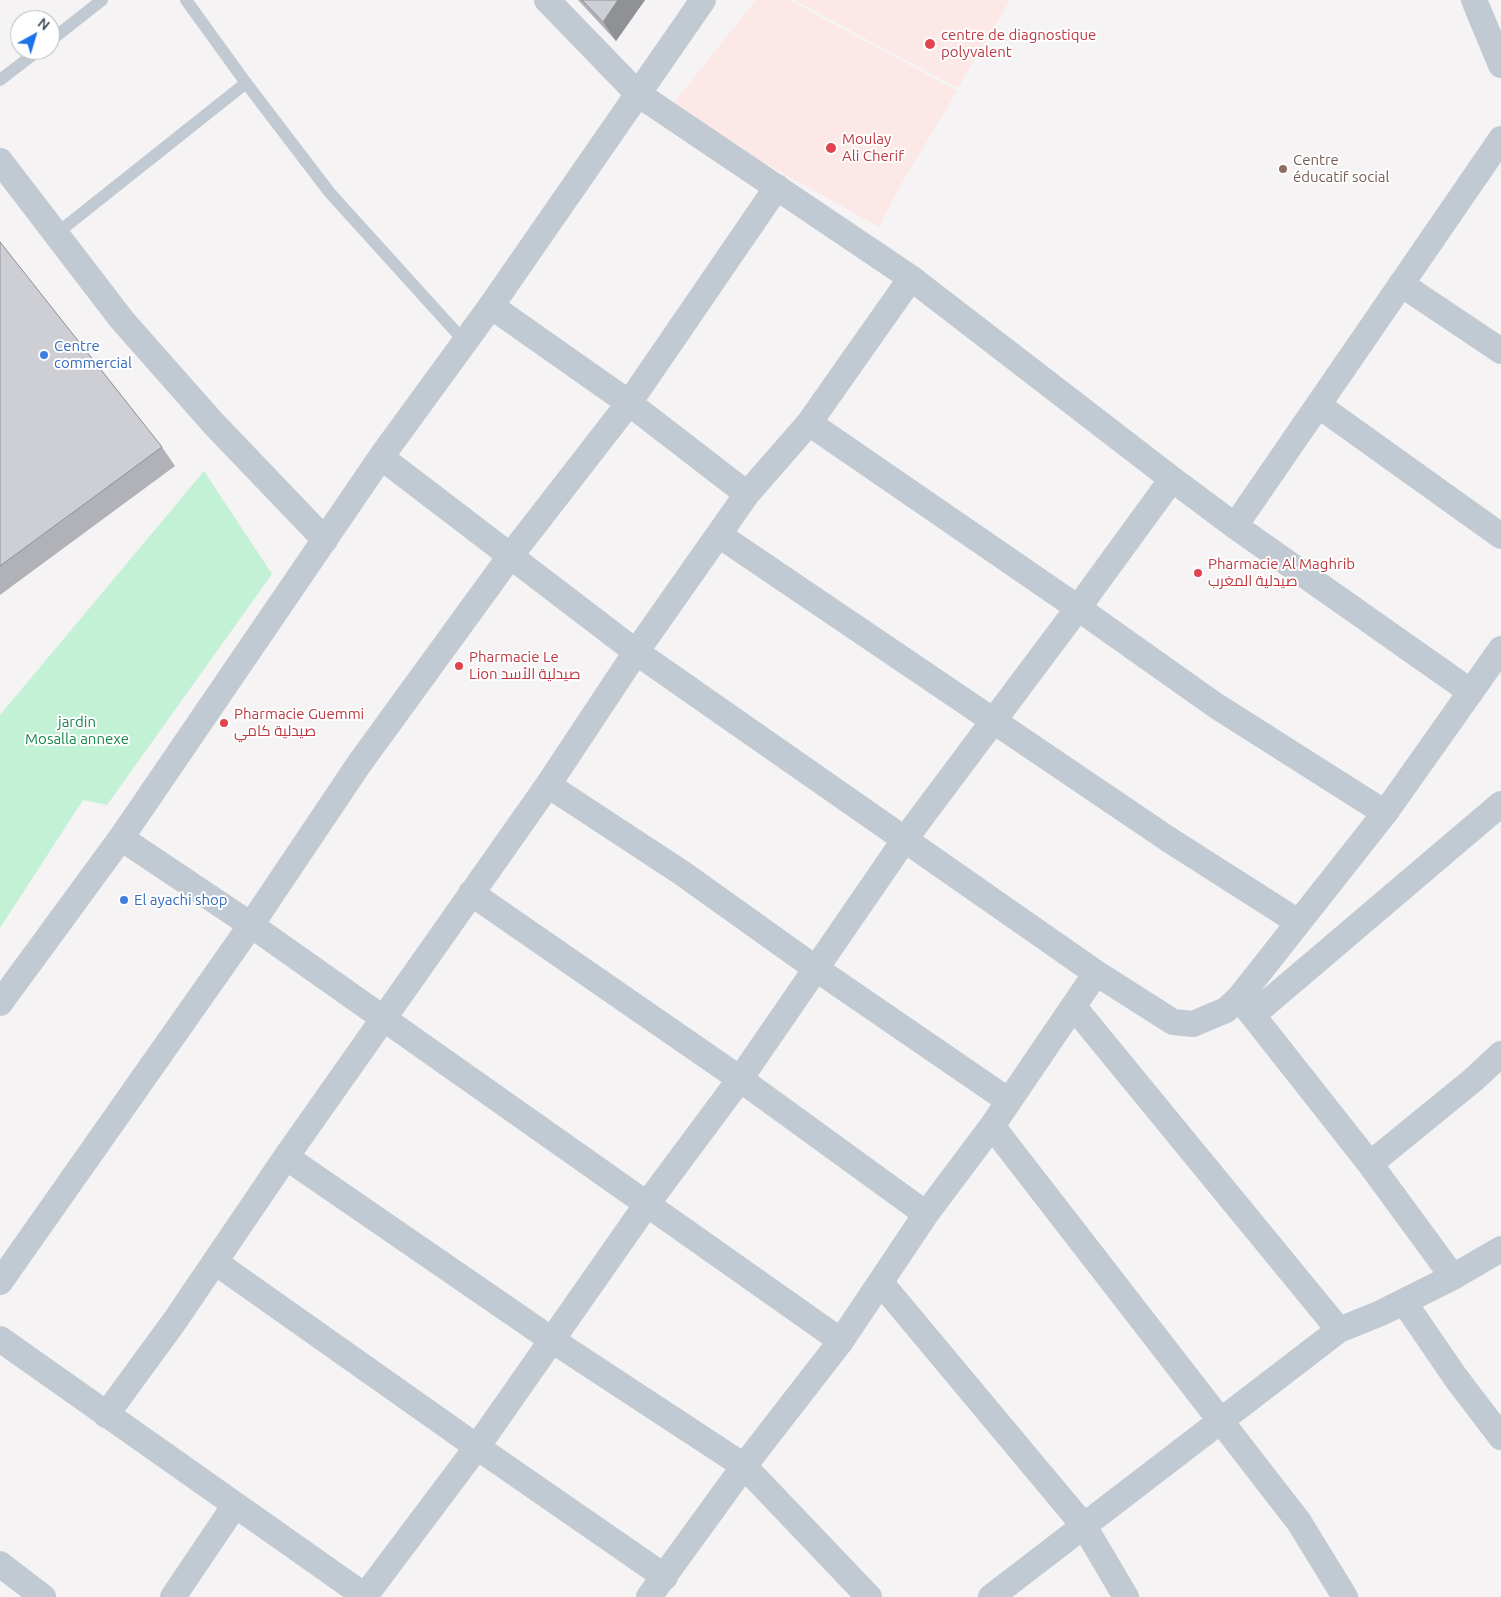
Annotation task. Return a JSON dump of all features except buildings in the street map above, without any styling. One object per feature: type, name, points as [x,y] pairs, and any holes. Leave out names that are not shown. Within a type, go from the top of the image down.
[{"type":"street","points":[[547,0],[638,94],[911,278],[1235,526],[1471,692]]},
{"type":"street","points":[[2,995],[122,838],[381,457],[491,306],[703,0]]},
{"type":"street","points":[[1474,0],[1501,65]]},
{"type":"street","points":[[1235,526],[1501,139]]},
{"type":"street","points":[[0,161],[122,320],[213,423],[325,540]]},
{"type":"street","points":[[0,1282],[251,925],[359,764],[511,555],[629,404],[777,187]]},
{"type":"street","points":[[106,1415],[548,785],[636,652],[747,494],[809,423],[911,278]]},
{"type":"street","points":[[1401,284],[1501,351]]},
{"type":"street","points":[[491,306],[629,404],[747,494]]},
{"type":"street","points":[[1318,405],[1501,536]]},
{"type":"street","points":[[809,423],[1215,704],[1385,813]]},
{"type":"street","points":[[381,457],[636,652],[1096,973],[1172,1022],[1193,1024],[1226,1010],[1247,1006],[1501,804]]},
{"type":"street","points":[[0,1340],[365,1597],[477,1447],[647,1204],[740,1079],[905,839],[1078,608],[1172,478]]},
{"type":"street","points":[[718,535],[1168,839],[1298,922]]},
{"type":"street","points":[[1247,1006],[1298,922],[1385,813],[1501,649]]},
{"type":"street","points":[[548,785],[682,873],[815,968],[1008,1101]]},
{"type":"street","points":[[122,838],[251,925],[841,1341]]},
{"type":"street","points":[[471,894],[740,1079],[926,1214]]},
{"type":"street","points":[[650,1597],[744,1466],[841,1341],[926,1214],[992,1126],[1096,973]]},
{"type":"street","points":[[1247,1006],[1370,1164],[1453,1277]]},
{"type":"street","points":[[1074,1007],[1339,1330]]},
{"type":"street","points":[[1370,1164],[1473,1080],[1501,1054]]},
{"type":"street","points":[[992,1126],[1298,1522],[1345,1597]]},
{"type":"street","points":[[286,1157],[552,1340],[744,1466],[869,1597]]},
{"type":"street","points":[[991,1597],[1339,1330],[1404,1302],[1453,1277],[1501,1249]]},
{"type":"street","points":[[215,1262],[665,1577]]},
{"type":"street","points":[[880,1283],[1084,1526],[1126,1597]]},
{"type":"street","points":[[1404,1302],[1456,1378],[1499,1431]]},
{"type":"street","points":[[174,1597],[235,1505]]},
{"type":"street","points":[[0,1564],[43,1597]]},
{"type":"lane","points":[[60,33],[102,0]]},
{"type":"lane","points":[[186,0],[246,84],[330,193],[465,342]]},
{"type":"lane","points":[[0,80],[25,60]]},
{"type":"lane","points":[[56,234],[246,84]]},
{"type":"shaded area","name":"Moulay Ali Cherif","points":[[756,0],[789,0],[957,91],[900,186],[879,227],[669,109]]},
{"type":"shaded area","name":"centre de diagnostique polyvalent","points":[[794,0],[1010,0],[958,88]]},
{"type":"green space","name":"jardin Mosalla annexe","points":[[204,471],[272,574],[107,805],[83,800],[0,928],[0,715]]},
{"type":"place","name":"centre de diagnostique polyvalent","points":[[930,44]]},
{"type":"place","name":"Moulay Ali Cherif","points":[[831,148]]},
{"type":"place","name":"Centre éducatif social","points":[[1283,169]]},
{"type":"place","name":"Centre commercial","points":[[44,355]]},
{"type":"place","name":"Pharmacie Al Maghrib صيدلية المغرب","points":[[1198,573]]},
{"type":"place","name":"Pharmacie Le Lion صيدلية الأسد","points":[[459,666]]},
{"type":"place","name":"Pharmacie Guemmi صيدلية كامي","points":[[224,723]]},
{"type":"place","name":"El ayachi shop","points":[[124,900]]}]
